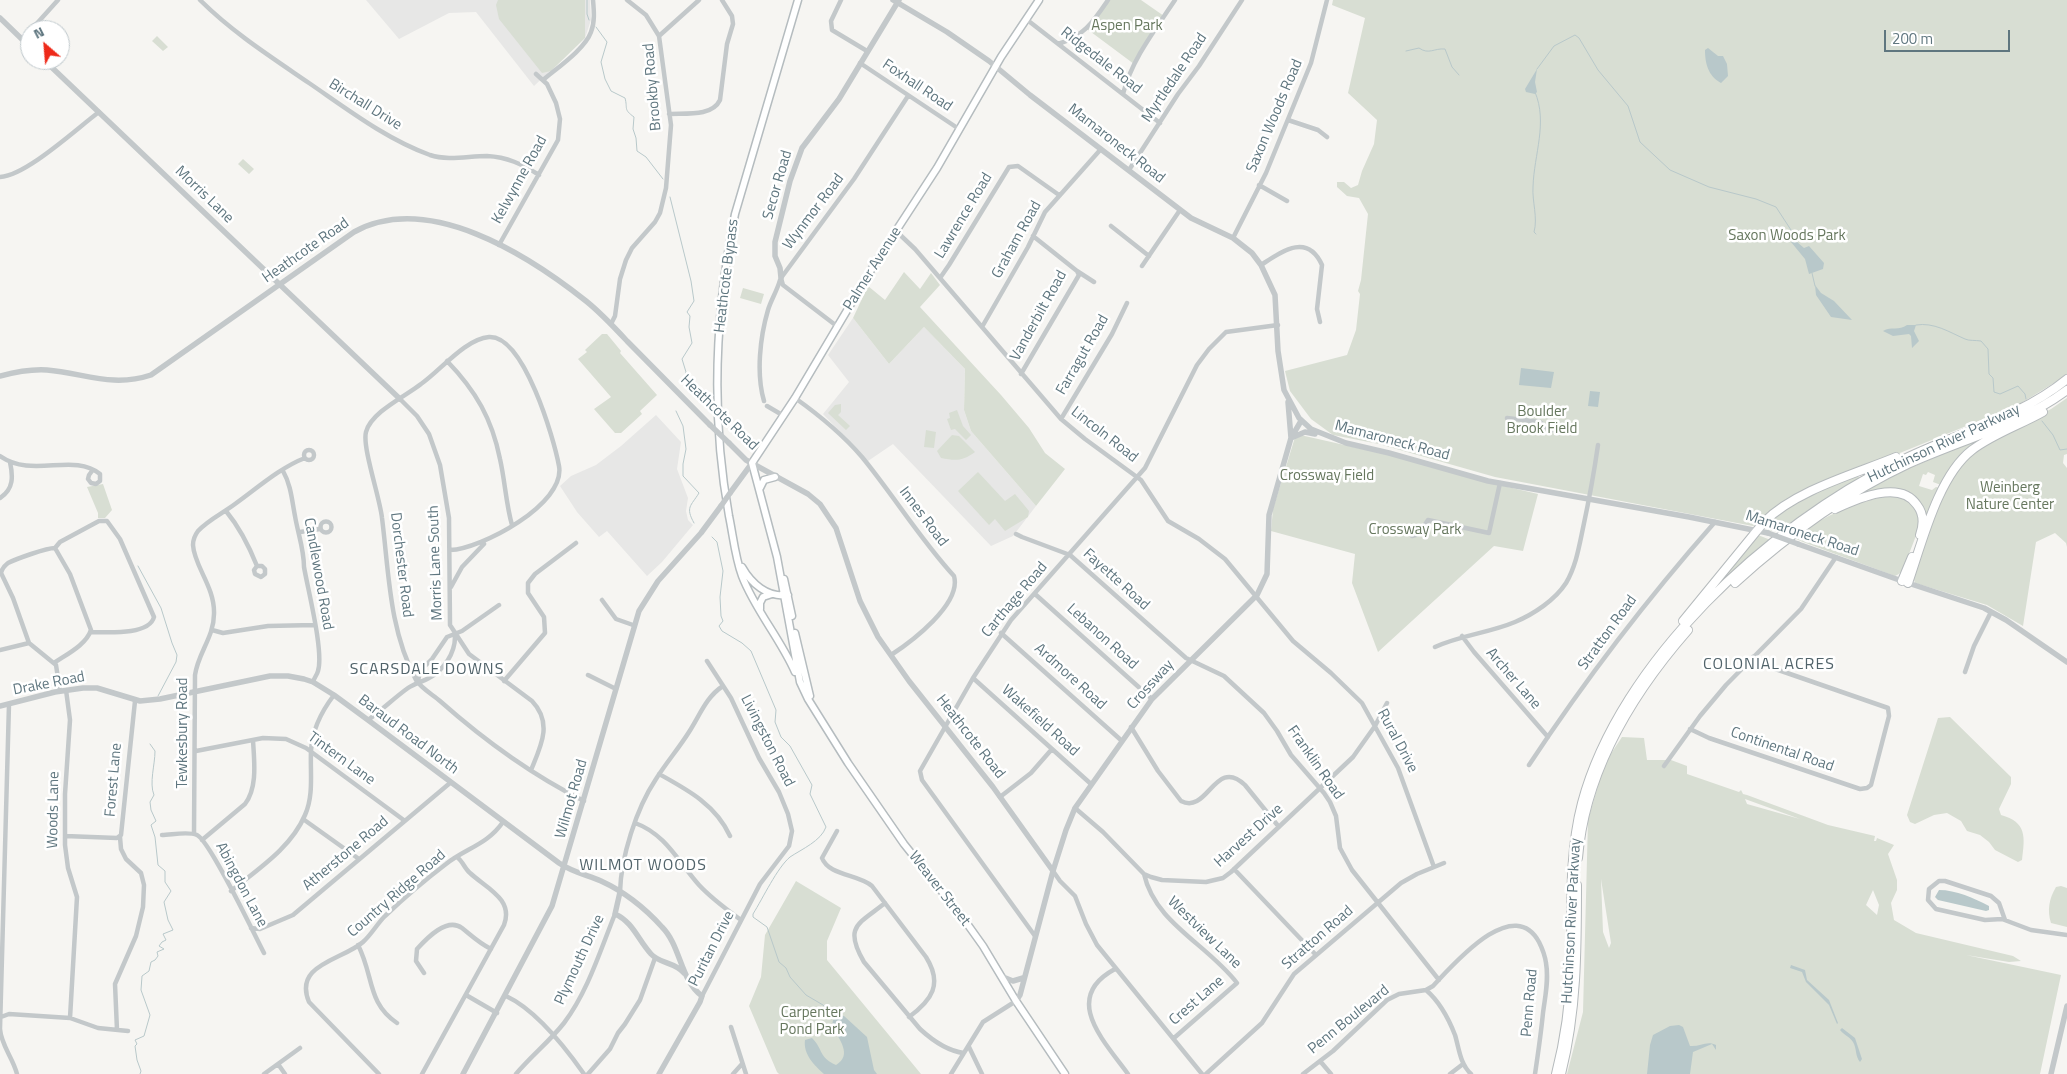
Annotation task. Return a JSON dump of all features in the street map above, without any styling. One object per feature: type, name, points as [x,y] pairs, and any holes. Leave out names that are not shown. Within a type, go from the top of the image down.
[{"type":"highway","name":"Hutchinson River Parkway","points":[[1556,1074],[1568,1012],[1571,966],[1572,864],[1575,834],[1582,803],[1592,773],[1611,730],[1658,658],[1709,600],[1749,563],[1796,525],[1856,484],[1940,442],[2023,407],[2067,380]]},
{"type":"highway","name":"Hutchinson River Parkway","points":[[1562,1074],[1569,1038],[1576,963],[1578,852],[1591,791],[1608,748],[1643,688],[1687,632],[1747,572],[1810,521],[1852,494],[1894,471],[2022,417],[2067,392]]},
{"type":"highway","points":[[1905,582],[1944,484],[1960,461],[1976,447],[2032,418],[2067,392]]},
{"type":"highway","points":[[1658,658],[1673,634],[1776,511],[1804,495],[1918,448],[1940,442]]},
{"type":"highway","points":[[1810,521],[1846,504],[1874,495],[1892,492],[1909,497],[1918,507],[1923,522],[1905,582]]},
{"type":"main road","name":"Heathcote Bypass","points":[[798,0],[735,214],[721,305],[718,376],[721,458],[728,507],[742,576],[762,616],[788,657],[800,682]]},
{"type":"main road","name":"Palmer Avenue","points":[[752,463],[784,416],[959,129],[995,66],[1039,0]]},
{"type":"main road","name":"Weaver Street","points":[[752,463],[760,488],[800,662],[812,705]]},
{"type":"main road","points":[[760,488],[764,480],[775,477]]},
{"type":"main road","name":"Heathcote Bypass","points":[[738,559],[753,582],[762,589],[774,594],[786,595]]},
{"type":"main road","points":[[762,616],[761,600],[766,596],[774,594]]},
{"type":"main road","name":"Weaver Street","points":[[786,595],[800,682],[812,705],[884,817],[963,918],[1065,1074]]},
{"type":"street","points":[[41,20],[58,0]]},
{"type":"street","name":"Birchall Drive","points":[[200,0],[233,29],[271,57],[342,106],[398,140],[418,150],[439,157],[486,156],[504,158],[521,163],[540,174]]},
{"type":"street","points":[[543,80],[589,38],[593,23],[593,0]]},
{"type":"street","points":[[594,11],[598,0]]},
{"type":"street","points":[[627,0],[646,15],[659,36]]},
{"type":"street","name":"Brookby Road","points":[[611,324],[615,316],[620,279],[626,258],[655,222],[664,201],[671,125],[659,36],[699,0]]},
{"type":"street","points":[[669,114],[709,111],[718,105],[733,24],[732,16],[722,0]]},
{"type":"street","points":[[841,0],[831,21],[832,30],[867,51]]},
{"type":"street","points":[[1058,44],[1069,41],[1084,32],[1108,0]]},
{"type":"street","points":[[1124,94],[1127,78],[1141,51],[1175,0]]},
{"type":"street","name":"Myrtledale Road","points":[[1129,170],[1242,0]]},
{"type":"street","name":"Saxon Woods Road","points":[[1233,238],[1288,120],[1315,52],[1327,0]]},
{"type":"street","name":"Secor Road","points":[[780,278],[780,268],[775,256],[775,242],[796,161],[804,145],[839,99],[896,1]]},
{"type":"street","name":"Mamaroneck Road","points":[[896,1],[947,32],[995,66],[1180,210],[1198,222],[1233,238],[1245,247],[1261,265],[1275,295],[1280,371],[1288,400],[1301,420],[1310,429],[1326,437],[1500,483],[1768,533],[1973,604],[1991,612],[2067,662]]},
{"type":"street","points":[[0,18],[20,38]]},
{"type":"street","name":"Ridgedale Road","points":[[1026,19],[1160,123]]},
{"type":"street","name":"Foxhall Road","points":[[860,63],[959,129]]},
{"type":"street","name":"Morris Lane","points":[[54,70],[346,348]]},
{"type":"street","name":"Kelwynne Road","points":[[499,244],[558,140],[560,126],[556,103],[543,80],[536,74]]},
{"type":"street","name":"Wynmor Road","points":[[780,278],[854,179],[908,96]]},
{"type":"street","points":[[0,176],[12,174],[30,164],[98,112]]},
{"type":"street","points":[[1288,120],[1318,130],[1327,137]]},
{"type":"street","name":"Graham Road","points":[[982,327],[1033,236],[1044,212],[1101,149]]},
{"type":"street","name":"Lawrence Road","points":[[940,278],[1004,172],[1009,167],[1018,166],[1059,196]]},
{"type":"street","points":[[1259,185],[1287,201]]},
{"type":"street","points":[[1142,266],[1180,210]]},
{"type":"street","name":"Heathcote Road","points":[[0,376],[35,370],[104,381],[140,379],[151,375],[348,235],[368,224],[384,220],[410,218],[436,221],[499,244],[586,301],[710,425],[752,463],[814,498],[831,519],[860,600],[872,627],[890,655],[1000,797],[1053,871],[1075,896],[1088,931],[1115,969],[1204,1074]]},
{"type":"street","points":[[1111,226],[1150,256]]},
{"type":"street","name":"Lincoln Road","points":[[896,232],[915,249],[1061,419],[1085,440],[1145,484],[1168,521],[1199,539],[1224,558],[1287,634],[1302,649]]},
{"type":"street","points":[[1033,236],[1094,282]]},
{"type":"street","points":[[1261,265],[1293,247],[1303,247],[1311,251],[1322,265],[1317,309],[1320,322]]},
{"type":"street","name":"Vanderbilt Road","points":[[1022,374],[1079,275],[1077,271]]},
{"type":"street","points":[[780,278],[783,285],[838,327]]},
{"type":"street","points":[[780,278],[769,308],[764,332],[761,376],[765,403],[784,416]]},
{"type":"street","name":"Farragut Road","points":[[1061,419],[1112,334],[1126,303]]},
{"type":"street","name":"Carthage Road","points":[[1035,936],[922,780],[920,770],[944,725],[1001,633],[1145,468],[1197,365],[1226,332],[1278,325]]},
{"type":"street","name":"Dorchester Road","points":[[512,525],[526,517],[551,493],[558,480],[560,471],[541,404],[527,374],[503,342],[490,337],[469,346],[447,361],[422,383],[374,418],[366,430],[365,438],[382,514],[392,608],[399,639],[417,682],[462,721],[552,785],[584,802]]},
{"type":"street","name":"Morris Lane South","points":[[346,348],[417,416],[425,427],[436,452],[447,499],[450,550],[450,625],[469,654],[532,701],[540,711],[544,722],[542,742],[531,770]]},
{"type":"street","points":[[447,361],[466,380],[477,396],[488,420],[500,460],[512,525],[476,546],[450,550]]},
{"type":"street","name":"Innes Road","points":[[795,398],[829,425],[861,456],[933,553],[954,576],[954,590],[934,621],[908,644],[890,655]]},
{"type":"street","points":[[1288,400],[1291,438],[1305,432],[1326,437]]},
{"type":"street","points":[[1507,418],[1540,422],[1551,431]]},
{"type":"street","name":"Crossway","points":[[1016,1001],[1020,995],[1053,871],[1075,808],[1152,699],[1256,595],[1266,579],[1269,515],[1291,438],[1301,420]]},
{"type":"street","points":[[1435,647],[1462,636],[1506,626],[1522,619],[1544,606],[1560,591],[1574,568],[1589,499],[1598,445]]},
{"type":"street","points":[[0,456],[10,462],[34,467],[82,465],[92,472]]},
{"type":"street","name":"Tewkesbury Road","points":[[194,834],[197,665],[212,630],[214,614],[213,598],[194,551],[193,542],[199,530],[283,471],[305,458]]},
{"type":"street","points":[[0,498],[9,491],[12,483],[10,462]]},
{"type":"street","name":"Palmer Avenue","points":[[701,533],[752,463]]},
{"type":"street","name":"Candlewood Road","points":[[283,471],[289,482],[300,532],[319,658],[318,671],[313,682]]},
{"type":"street","points":[[1412,536],[1418,534],[1428,520],[1489,533],[1500,483]]},
{"type":"street","points":[[226,511],[240,530],[257,566]]},
{"type":"street","points":[[55,548],[60,542],[99,521],[107,521],[120,539],[154,617],[150,624],[130,632],[90,632]]},
{"type":"street","name":"Stratton Road","points":[[1529,765],[1645,604],[1715,522]]},
{"type":"street","points":[[300,532],[320,529]]},
{"type":"street","name":"Wilmot Road","points":[[464,1073],[548,915],[565,867],[639,611],[654,586],[701,533]]},
{"type":"street","name":"Fayette Road","points":[[1016,534],[1022,538],[1070,555],[1190,661]]},
{"type":"street","points":[[450,590],[462,567],[490,538]]},
{"type":"street","points":[[504,681],[545,632],[544,617],[528,593],[528,582],[535,574],[576,543]]},
{"type":"street","points":[[47,548],[55,548],[70,574],[90,626],[90,632],[70,653],[54,663],[29,643],[13,598],[1,573],[3,568],[10,562],[47,548]]},
{"type":"street","points":[[1664,766],[1690,729],[1726,686],[1801,609],[1836,557]]},
{"type":"street","name":"Lebanon Road","points":[[1035,594],[1152,699]]},
{"type":"street","points":[[602,600],[616,619],[634,625]]},
{"type":"street","points":[[417,682],[420,671],[432,659],[447,637],[456,635],[499,605]]},
{"type":"street","points":[[1965,672],[1974,646],[1991,612]]},
{"type":"street","points":[[212,630],[224,633],[268,626],[314,624]]},
{"type":"street","name":"Ardmore Road","points":[[1001,633],[1122,742]]},
{"type":"street","points":[[368,720],[417,682],[432,677],[445,665],[453,650],[456,635]]},
{"type":"street","name":"Archer Lane","points":[[1462,636],[1548,737]]},
{"type":"street","points":[[0,650],[29,643]]},
{"type":"street","name":"Rural Drive","points":[[1302,649],[1331,673],[1362,703],[1408,789],[1434,867]]},
{"type":"street","name":"Continental Road","points":[[1690,729],[1709,738],[1860,789],[1867,788],[1873,782],[1889,710],[1884,706],[1764,665],[1753,657]]},
{"type":"street","name":"Livingston Road","points":[[707,661],[732,698],[759,758],[783,800],[790,822],[791,838]]},
{"type":"street","name":"Franklin Road","points":[[1190,661],[1233,682],[1270,720],[1290,755],[1320,788],[1334,810],[1338,839],[1345,858],[1439,980]]},
{"type":"street","name":"Woods Lane","points":[[54,663],[70,720],[65,794],[66,862],[78,897],[70,1018]]},
{"type":"street","points":[[588,675],[616,689]]},
{"type":"street","name":"Baraud Road North","points":[[160,699],[270,676],[288,676],[313,682],[334,695],[565,867],[633,898],[667,932],[682,962],[685,974]]},
{"type":"street","name":"Wakefield Road","points":[[973,678],[1091,784]]},
{"type":"street","name":"Plymouth Drive","points":[[516,1074],[563,1024],[578,1001],[604,946],[615,914],[624,861],[643,802],[708,699],[713,692],[723,686]]},
{"type":"street","name":"Drake Road","points":[[0,706],[63,691],[97,688],[135,701],[160,699]]},
{"type":"street","points":[[231,891],[284,847],[299,829],[308,808],[311,785],[312,740],[320,718],[334,695]]},
{"type":"street","name":"Forest Lane","points":[[65,836],[120,837],[135,701]]},
{"type":"street","points":[[10,704],[3,850],[0,1028],[1,1040],[14,1063],[17,1074]]},
{"type":"street","name":"Harvest Drive","points":[[1144,874],[1162,880],[1206,882],[1223,878],[1353,757],[1375,726],[1387,704]]},
{"type":"street","points":[[1131,727],[1158,771],[1181,801],[1186,804],[1198,801],[1222,779],[1233,777],[1239,779],[1245,785],[1279,827]]},
{"type":"street","name":"Tintern Lane","points":[[196,751],[272,737],[286,738],[301,744],[405,821]]},
{"type":"street","points":[[202,840],[245,804],[250,797],[253,785],[253,740]]},
{"type":"street","points":[[1000,797],[1031,773],[1052,749]]},
{"type":"street","points":[[659,774],[690,792],[716,813],[724,823],[730,836]]},
{"type":"street","name":"Atherstone Road","points":[[251,928],[260,929],[293,915],[450,783]]},
{"type":"street","points":[[1075,808],[1144,874]]},
{"type":"street","points":[[303,819],[359,860]]},
{"type":"street","name":"Country Ridge Road","points":[[379,1074],[312,1005],[305,991],[306,981],[314,970],[358,945],[387,914],[446,863],[458,858],[490,838],[503,822]]},
{"type":"street","points":[[635,824],[646,828],[663,840],[708,894],[741,920]]},
{"type":"street","points":[[837,831],[822,858],[827,866],[868,882],[926,957],[934,978],[934,989],[918,1011],[909,1017]]},
{"type":"street","name":"Abingdon Lane","points":[[162,835],[194,834],[202,840],[264,953]]},
{"type":"street","points":[[117,1030],[115,984],[141,920],[144,884],[141,873],[124,854],[120,837]]},
{"type":"street","name":"Puritan Drive","points":[[659,1074],[760,884],[786,851],[791,838]]},
{"type":"street","name":"Country Ridge Road","points":[[422,1074],[491,949],[507,915],[504,905],[495,893],[469,872],[458,858]]},
{"type":"street","name":"Stratton Road","points":[[1204,1074],[1262,1023],[1288,981],[1316,955],[1407,879],[1444,864]]},
{"type":"street","points":[[1234,869],[1316,955]]},
{"type":"street","name":"Westview Lane","points":[[1144,874],[1150,893],[1159,907],[1184,934],[1206,950],[1237,982]]},
{"type":"street","points":[[2005,920],[1999,903],[1991,896],[1945,881],[1939,881],[1929,889],[1928,900],[1936,909],[1985,920],[2005,920],[2031,930],[2067,935]]},
{"type":"street","points":[[886,903],[869,914],[859,924],[854,934],[855,945],[864,962],[909,1017],[930,1038],[955,1052],[964,1053]]},
{"type":"street","points":[[615,914],[629,922],[640,942],[655,958],[673,964],[685,974],[694,989],[702,996]]},
{"type":"street","points":[[424,973],[416,960],[417,949],[445,926],[457,926],[480,944],[491,949]]},
{"type":"street","name":"Penn Road","points":[[1439,980],[1470,949],[1496,931],[1511,926],[1530,929],[1546,962],[1547,981],[1534,1074]]},
{"type":"street","points":[[358,945],[368,969],[377,1003],[389,1018],[397,1023]]},
{"type":"street","points":[[588,1074],[610,1049],[618,1033],[640,1000],[655,958]]},
{"type":"street","points":[[1115,969],[1098,980],[1093,986],[1088,1000],[1090,1017],[1128,1074]]},
{"type":"street","points":[[1002,977],[1013,981],[1023,978]]},
{"type":"street","name":"Penn Boulevard","points":[[1303,1074],[1388,1000],[1399,994],[1426,990],[1439,980]]},
{"type":"street","name":"Crest Lane","points":[[1174,1038],[1237,982]]},
{"type":"street","points":[[1426,990],[1439,1003],[1448,1018],[1463,1064],[1471,1074]]},
{"type":"street","points":[[466,995],[496,1013]]},
{"type":"street","points":[[506,996],[514,999],[553,1035],[584,1074]]},
{"type":"street","points":[[951,1074],[987,1018],[1016,1001]]},
{"type":"street","points":[[2051,1074],[2067,1006]]},
{"type":"street","points":[[1,1017],[9,1014],[70,1018],[98,1028],[128,1032]]},
{"type":"street","points":[[731,1027],[746,1074]]},
{"type":"street","points":[[968,1046],[982,1074]]},
{"type":"street","points":[[264,1074],[300,1048]]},
{"type":"street","points":[[1320,1061],[1331,1074]]},
{"type":"street","points":[[278,1064],[285,1074]]},
{"type":"street","points":[[733,1074],[742,1064]]},
{"type":"street","points":[[1450,1074],[1463,1064]]},
{"type":"shaded area","points":[[366,0],[590,0],[591,20],[585,38],[534,86],[476,12],[449,13],[399,39]]},
{"type":"shaded area","points":[[1708,48],[1718,56],[1723,56],[1727,64],[1728,76],[1721,83],[1713,77],[1708,69],[1705,50]]},
{"type":"shaded area","points":[[1537,69],[1535,82],[1537,92],[1535,94],[1526,92],[1525,89]]},
{"type":"shaded area","points":[[1791,230],[1797,242],[1804,248],[1809,246],[1824,263],[1823,269],[1809,274],[1805,259],[1791,242]]},
{"type":"shaded area","points":[[1815,285],[1821,293],[1834,301],[1852,320],[1831,317],[1816,295]]},
{"type":"shaded area","points":[[853,318],[889,364],[924,327],[965,369],[964,410],[971,431],[1036,506],[1013,536],[991,546],[893,444],[868,461],[823,414],[849,382],[828,355]]},
{"type":"shaded area","points":[[1907,325],[1916,325],[1914,331],[1919,341],[1912,348],[1911,336],[1909,334],[1893,336],[1883,331],[1901,328]]},
{"type":"shaded area","points":[[1521,368],[1554,372],[1551,388],[1519,385]]},
{"type":"shaded area","points":[[1590,391],[1600,392],[1598,407],[1588,406]]},
{"type":"shaded area","points":[[656,415],[681,442],[677,469],[688,498],[686,511],[688,520],[693,525],[662,562],[647,576],[607,531],[599,537],[577,512],[560,486],[571,476],[596,465]]},
{"type":"shaded area","points":[[1939,890],[1952,891],[1971,897],[1989,906],[1989,910],[1986,911],[1938,900],[1935,897]]},
{"type":"shaded area","points":[[1791,965],[1805,970],[1807,980],[1829,1000],[1837,1024],[1829,1005],[1806,982],[1802,972],[1790,968]]},
{"type":"shaded area","points":[[839,1015],[844,1016],[867,1037],[874,1070],[877,1074],[824,1074],[807,1055],[805,1040],[812,1038],[826,1059],[836,1065],[841,1061],[844,1057],[843,1047],[832,1026],[833,1020]]},
{"type":"shaded area","points":[[1679,1025],[1683,1027],[1690,1046],[1706,1043],[1713,1044],[1716,1045],[1716,1050],[1712,1044],[1693,1052],[1690,1074],[1647,1074],[1653,1035],[1670,1026]]},
{"type":"shaded area","points":[[1842,1028],[1855,1038],[1862,1059],[1860,1062],[1853,1042],[1840,1030]]},
{"type":"green space","points":[[498,0],[585,0],[585,38],[551,71],[542,73],[499,19],[496,5]]},
{"type":"green space","name":"Aspen Park","points":[[1107,0],[1141,0],[1164,16],[1134,64],[1087,29]]},
{"type":"green space","name":"Saxon Woods Park","points":[[1333,0],[2067,0],[2067,375],[2018,405],[1794,496],[1770,511],[1758,524],[1753,526],[1495,477],[1379,444],[1333,435],[1311,419],[1290,391],[1285,371],[1347,355],[1356,330],[1360,294],[1358,291],[1361,280],[1368,214],[1359,198],[1347,196],[1337,187],[1337,182],[1344,182],[1351,188],[1358,185],[1374,144],[1377,120],[1348,93],[1365,18],[1332,5]]},
{"type":"green space","points":[[157,36],[168,47],[163,51],[152,41]]},
{"type":"green space","points":[[243,159],[254,169],[249,174],[238,164]]},
{"type":"green space","points":[[904,272],[920,289],[931,273],[940,285],[920,307],[1001,395],[1029,428],[1045,453],[1065,469],[1036,506],[971,431],[964,410],[965,369],[924,327],[889,364],[853,318],[868,286],[885,300]]},
{"type":"green space","points":[[743,288],[764,294],[761,304],[740,298]]},
{"type":"green space","points":[[602,334],[607,334],[621,351],[620,353],[657,395],[640,411],[642,414],[621,433],[615,433],[594,409],[611,397],[578,359],[587,352],[585,350]]},
{"type":"green space","name":"Weinberg Nature Center","points":[[2067,398],[2067,454],[2064,455],[2063,463],[2067,468],[2067,547],[2066,543],[2055,533],[2036,542],[2023,626],[1987,605],[1915,583],[1912,574],[1943,491],[1960,465],[1983,446],[2051,409]]},
{"type":"green space","points":[[841,404],[841,412],[838,415],[850,426],[846,430],[828,413],[835,405]]},
{"type":"green space","points":[[957,410],[963,426],[971,435],[966,440],[955,429],[951,430],[947,419],[950,418],[949,413]]},
{"type":"green space","points":[[2005,428],[1985,440],[1941,485],[1933,482],[1935,475],[1928,472],[1926,475],[1923,474],[1919,486],[1932,490],[1936,487],[1940,488],[1928,523],[1912,495],[1862,495],[1861,493],[1905,470]]},
{"type":"green space","points":[[926,430],[936,432],[934,448],[924,447]]},
{"type":"green space","name":"Crossway Park","points":[[1296,434],[1415,461],[1478,480],[1538,494],[1523,551],[1494,546],[1378,652],[1352,583],[1355,554],[1271,531],[1273,509]]},
{"type":"green space","points":[[952,435],[959,436],[975,452],[959,460],[941,458],[937,451]]},
{"type":"green space","points":[[978,472],[1005,501],[1015,494],[1029,511],[1028,517],[1005,531],[995,519],[989,525],[958,491]]},
{"type":"green space","points":[[1858,476],[1859,478],[1804,513],[1782,533],[1768,530],[1768,523],[1772,519],[1810,494]]},
{"type":"green space","points":[[103,484],[112,510],[105,518],[98,518],[98,513],[87,487]]},
{"type":"green space","points":[[1899,494],[1915,506],[1919,520],[1916,536],[1904,567],[1898,575],[1895,576],[1794,538],[1818,522],[1844,509],[1871,500]]},
{"type":"green space","points":[[1758,535],[1773,541],[1711,593],[1709,592]]},
{"type":"green space","points":[[1950,717],[2011,777],[2011,784],[1999,809],[2001,815],[2020,826],[2024,844],[2022,860],[2018,862],[1995,850],[1980,835],[1967,831],[1961,821],[1947,813],[1934,815],[1915,824],[1910,822],[1907,815],[1938,718]]},
{"type":"green space","points":[[1622,737],[1644,738],[1647,760],[1671,760],[1687,766],[1687,774],[1739,792],[1741,790],[1743,794],[1828,825],[1875,836],[1874,841],[1877,838],[1894,845],[1888,854],[1897,880],[1897,890],[1891,903],[1894,920],[1916,933],[2013,956],[2021,961],[2009,962],[1966,955],[2061,975],[2040,1074],[1567,1074],[1583,1012],[1588,820],[1607,755],[1610,755]],"holes":[[[1745,799],[1800,819],[1747,804]],[[1601,879],[1611,943],[1609,948],[1603,932]],[[1873,890],[1879,905],[1877,915],[1866,905]]]},
{"type":"green space","name":"Carpenter Pond Park","points":[[796,881],[841,908],[827,941],[827,960],[921,1074],[779,1074],[777,1072],[749,1006],[761,977],[765,935]]},
{"type":"green space","points":[[2056,887],[2067,888],[2067,927],[2051,923],[2050,918],[2049,905],[2052,896]]},
{"type":"waterway","points":[[587,0],[589,20]]},
{"type":"waterway","points":[[596,27],[607,42],[601,62],[605,79],[611,91],[625,98],[627,110],[634,117],[633,129],[637,151],[646,157],[663,179]]},
{"type":"waterway","points":[[1537,69],[1554,46],[1575,35],[1579,38],[1598,70],[1628,106],[1640,142],[1670,170],[1709,187],[1756,199],[1776,207],[1791,230]]},
{"type":"waterway","points":[[1406,51],[1419,48],[1429,51],[1445,49],[1452,67],[1459,75]]},
{"type":"waterway","points":[[1535,92],[1540,115],[1533,187],[1534,232],[1536,234]]},
{"type":"waterway","points":[[670,197],[691,281],[694,301],[687,312],[690,316],[689,327],[692,343],[682,359],[686,372],[683,382]]},
{"type":"waterway","points":[[1812,273],[1815,286]]},
{"type":"waterway","points":[[1916,325],[1935,326],[1967,340],[1981,341],[1988,349],[1989,374],[1993,378],[1994,392],[2000,394],[2018,386],[2025,394],[2026,399]]},
{"type":"waterway","points":[[676,411],[683,426],[686,449],[683,476],[699,493],[690,507],[691,518],[694,523]]},
{"type":"waterway","points":[[2042,421],[2053,435],[2060,450],[2067,449]]},
{"type":"waterway","points":[[712,537],[717,542],[723,571],[720,597],[723,621],[719,626],[722,631],[751,651],[776,710],[775,722],[781,737],[790,746],[812,785],[810,794],[826,827],[816,841],[790,857],[780,868],[753,917],[767,927],[779,962],[786,968],[790,977],[806,995],[823,1005],[832,1014]]},
{"type":"waterway","points":[[138,566],[161,608],[177,655],[176,662],[158,696]]},
{"type":"waterway","points":[[140,1074],[135,1040],[144,1036],[150,1015],[141,990],[142,976],[149,971],[151,962],[158,956],[157,952],[164,949],[159,946],[166,940],[163,934],[173,930],[168,920],[164,902],[171,891],[165,882],[165,871],[158,865],[155,837],[151,825],[156,821],[150,802],[154,795],[152,779],[155,751],[150,744]]},
{"type":"district","name":"COLONIAL ACRES","points":[[1769,665]]},
{"type":"district","name":"SCARSDALE DOWNS","points":[[427,670]]},
{"type":"district","name":"WILMOT WOODS","points":[[643,866]]},
{"type":"park label","name":"Boulder Brook Field","points":[[1542,420]]},
{"type":"park label","name":"Crossway Field","points":[[1327,476]]}]
